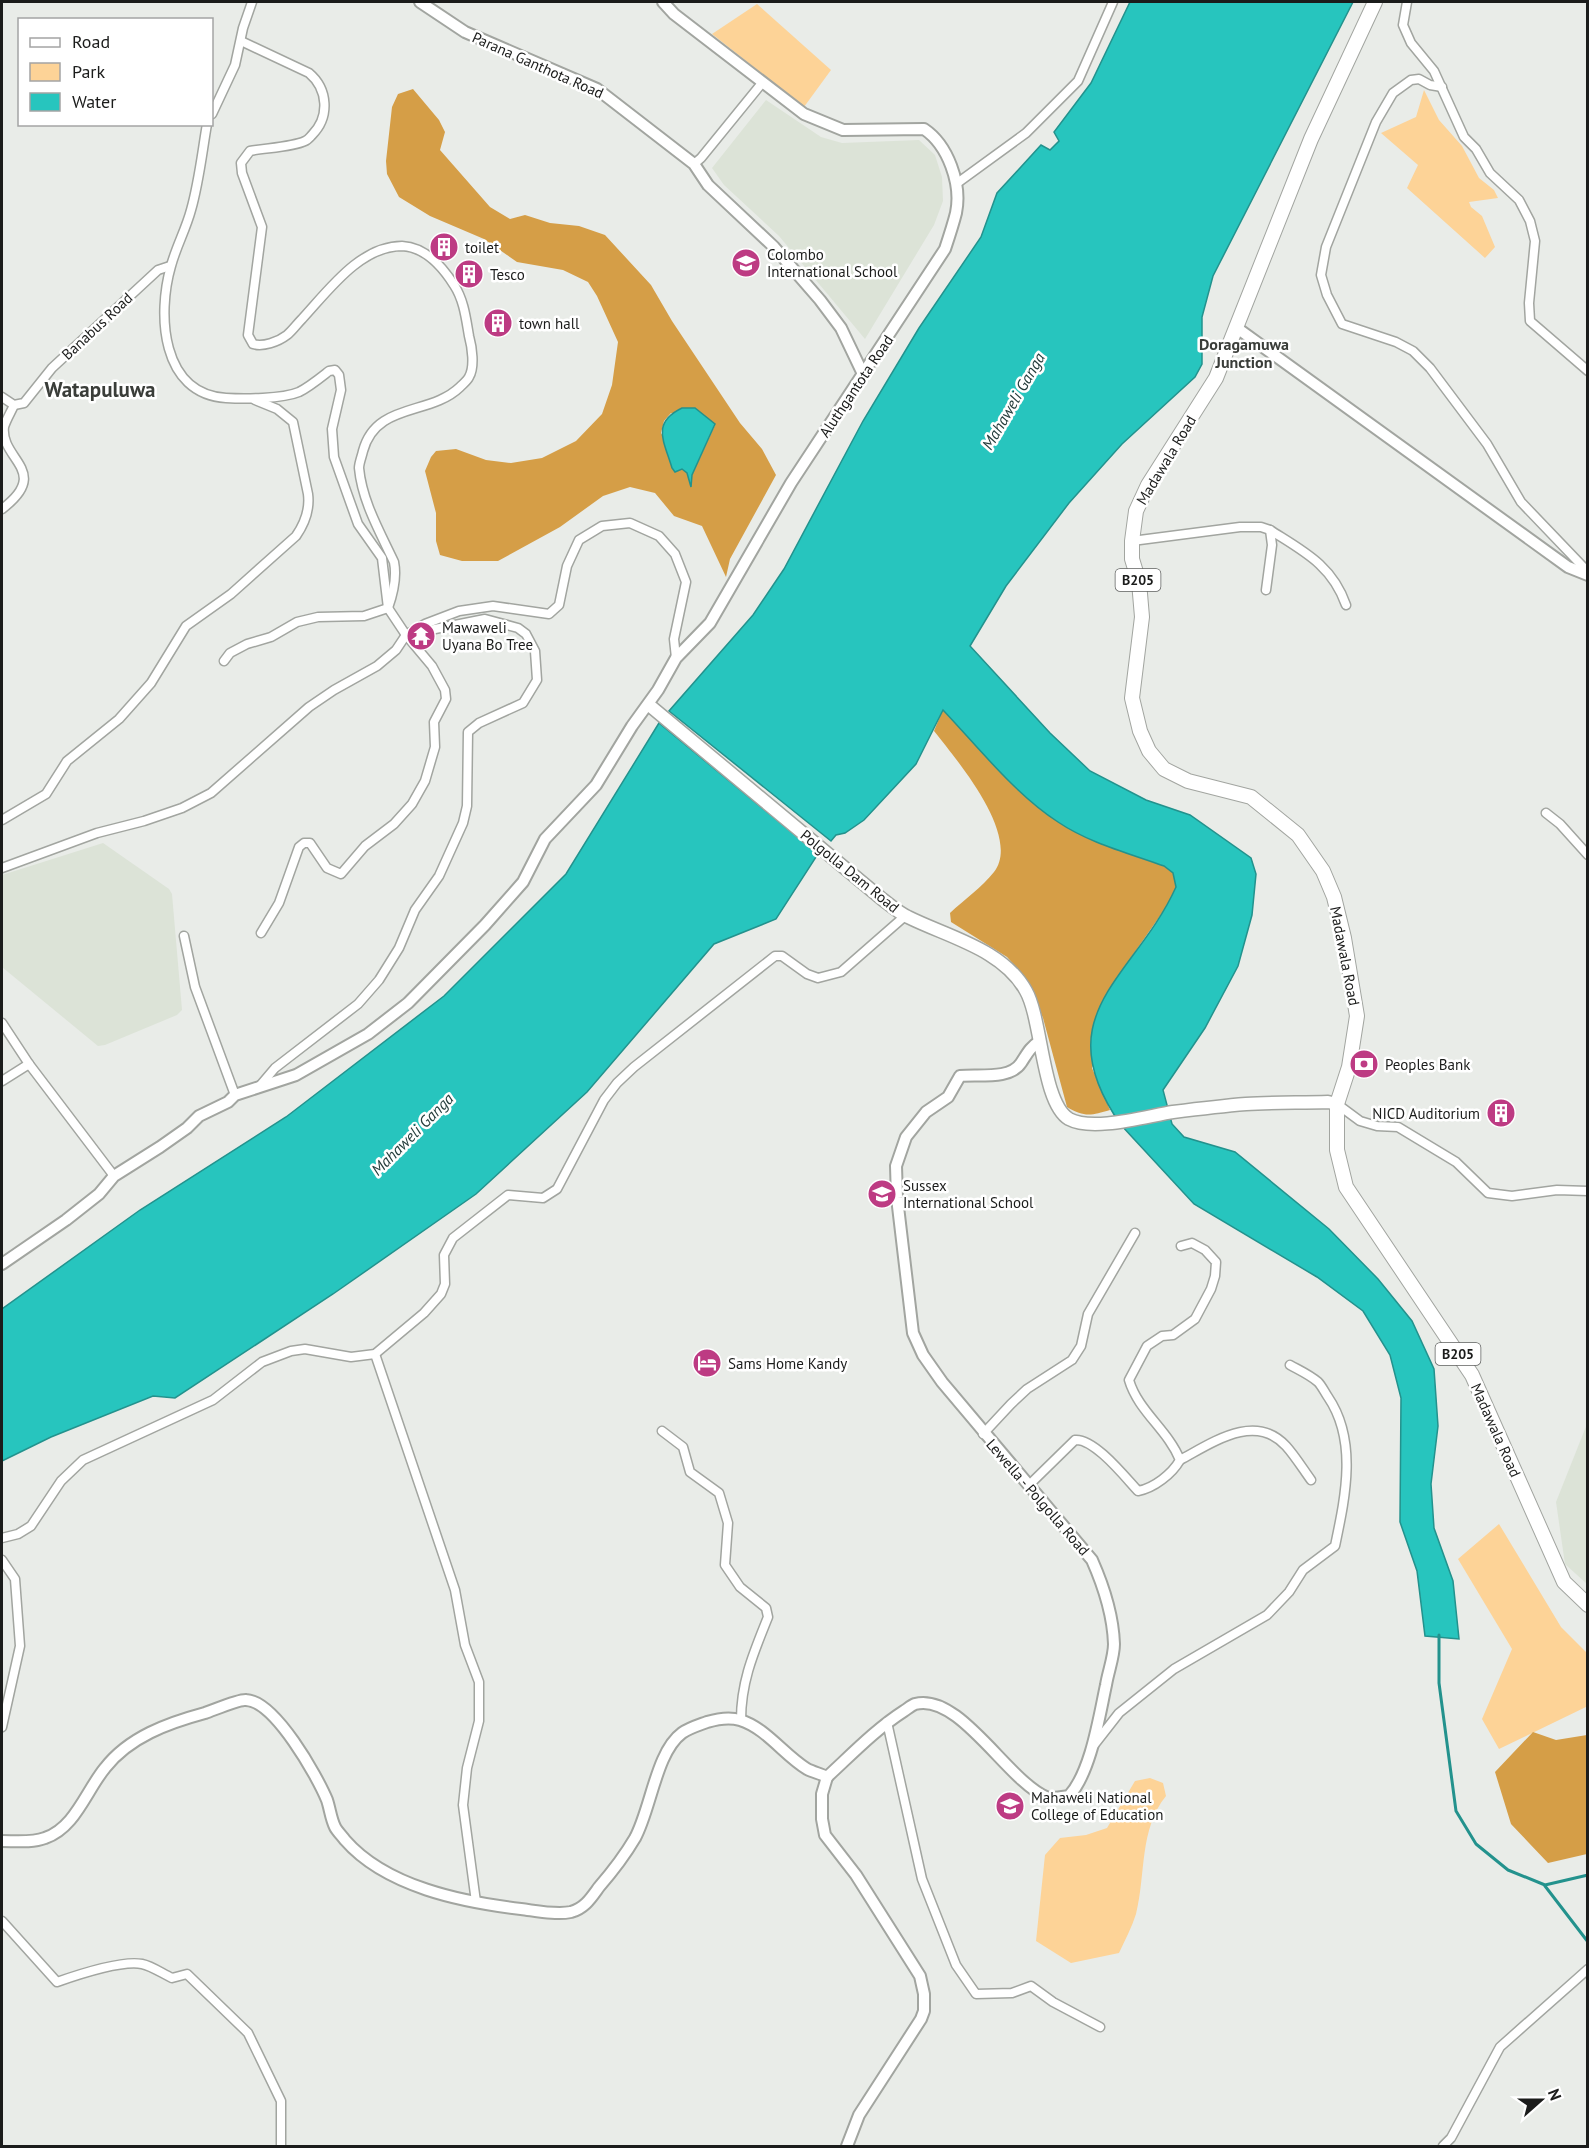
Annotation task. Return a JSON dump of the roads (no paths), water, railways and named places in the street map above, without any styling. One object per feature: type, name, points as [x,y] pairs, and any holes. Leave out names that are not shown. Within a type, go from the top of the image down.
[{"type":"main road","name":"Madawala Road","points":[[1375,2],[1311,139],[1216,378],[1148,485],[1136,511],[1132,559],[1139,582],[1142,617],[1132,698],[1140,731],[1149,752],[1164,770],[1188,781],[1251,797],[1298,835],[1323,872],[1334,897],[1344,938],[1357,1016],[1349,1067],[1337,1104],[1337,1150],[1346,1186],[1472,1375],[1564,1582],[1587,1605]]},
{"type":"main road","name":"Polgolla Dam Road","points":[[649,705],[905,916],[970,944],[1009,969],[1020,980],[1031,1000],[1053,1094],[1060,1108],[1070,1119],[1094,1123],[1245,1104],[1328,1102],[1337,1104]]},
{"type":"street","points":[[213,112],[235,65],[243,28],[252,2]]},
{"type":"street","name":"Parana Ganthota Road","points":[[420,2],[465,32],[597,89],[694,164],[708,184],[774,247],[814,293],[841,328],[863,374]]},
{"type":"street","name":"Aluthgantota Road","points":[[2,1264],[66,1220],[99,1194],[114,1176],[187,1128],[199,1116],[228,1102],[235,1095],[296,1075],[368,1034],[408,1003],[485,925],[524,882],[545,839],[596,785],[632,726],[649,705],[676,658],[710,623],[791,483],[945,249],[957,210],[956,184],[944,149],[933,135],[924,129],[843,130],[804,114],[674,14],[663,2]]},
{"type":"street","points":[[956,184],[1026,133],[1078,81],[1113,2]]},
{"type":"street","points":[[1407,2],[1403,25],[1411,43],[1434,70],[1464,137],[1476,149],[1490,173],[1519,200],[1530,221],[1536,241],[1529,303],[1530,321],[1587,371]]},
{"type":"street","points":[[224,661],[238,648],[271,637],[297,621],[364,616],[388,608],[396,571],[369,507],[359,466],[366,441],[380,422],[452,394],[469,378],[472,370],[464,310],[455,286],[434,259],[413,246],[391,246],[367,256],[342,276],[286,336],[261,346],[253,344],[248,335],[262,227],[242,173],[241,163],[250,151],[307,141],[320,124],[325,99],[318,81],[309,73],[241,41]]},
{"type":"street","points":[[1442,87],[1430,85],[1419,79],[1411,80],[1393,93],[1376,122],[1326,247],[1321,275],[1327,295],[1342,324],[1396,342],[1413,351],[1430,368],[1487,444],[1521,502],[1587,574]]},
{"type":"street","points":[[694,164],[762,83]]},
{"type":"street","points":[[207,126],[191,210],[170,266],[165,299],[164,329],[170,355],[181,375],[196,388],[215,397],[252,399],[298,392],[329,371],[335,370],[339,375],[341,390],[332,429],[334,457],[358,524],[382,558],[388,608],[406,635],[432,666],[445,690],[446,699],[434,722],[435,747],[425,781],[412,804],[394,824],[365,846],[341,874],[327,868],[310,843],[304,843],[299,847],[279,903],[261,933]]},
{"type":"street","name":"Banabus Road","points":[[14,405],[24,403],[52,368],[158,270],[170,266]]},
{"type":"street","points":[[1237,328],[1568,567],[1587,574]]},
{"type":"street","points":[[2,397],[14,405],[4,429],[6,443],[22,472],[23,485],[14,500],[2,509]]},
{"type":"street","points":[[2,820],[46,794],[67,761],[119,719],[151,683],[186,626],[231,594],[296,536],[303,526],[309,505],[308,494],[292,422],[277,409],[252,399]]},
{"type":"street","points":[[2,868],[97,833],[182,808],[211,793],[309,707],[377,666],[396,650],[406,635],[425,624],[459,611],[493,606],[549,615],[559,605],[567,566],[579,540],[602,526],[630,523],[659,536],[675,554],[686,582],[674,639],[676,658]]},
{"type":"street","points":[[1132,541],[1240,527],[1261,527],[1319,562],[1331,575],[1346,605]]},
{"type":"street","points":[[1266,590],[1272,545],[1269,530]]},
{"type":"street","points":[[256,1090],[275,1068],[358,1004],[379,980],[399,948],[415,910],[439,876],[463,823],[467,806],[468,732],[479,723],[523,703],[537,680],[535,651],[526,634],[518,628],[485,619],[441,626],[406,635]]},
{"type":"street","points":[[1546,813],[1560,824],[1587,855]]},
{"type":"street","points":[[2,1538],[18,1534],[31,1526],[61,1481],[83,1460],[213,1400],[262,1362],[291,1351],[305,1349],[351,1357],[375,1354],[424,1312],[441,1294],[444,1284],[444,1255],[453,1238],[461,1230],[508,1195],[543,1198],[557,1189],[604,1100],[617,1083],[634,1067],[775,956],[782,956],[807,974],[818,978],[841,972],[905,916]]},
{"type":"street","points":[[184,936],[195,987],[235,1095]]},
{"type":"street","points":[[2,1023],[29,1064],[114,1176]]},
{"type":"street","name":"Lewella - Polgolla Road","points":[[827,1777],[887,1722],[915,1704],[933,1703],[947,1709],[970,1727],[1020,1779],[1047,1797],[1069,1796],[1076,1788],[1092,1746],[1114,1646],[1111,1615],[1103,1584],[1092,1560],[983,1434],[923,1355],[913,1333],[897,1198],[896,1166],[906,1137],[926,1112],[948,1097],[960,1076],[996,1074],[1014,1070],[1021,1064],[1030,1049],[1040,1041]]},
{"type":"street","points":[[2,1081],[29,1064]]},
{"type":"street","points":[[1337,1104],[1360,1121],[1377,1126],[1398,1127],[1456,1162],[1488,1193],[1512,1196],[1557,1190],[1587,1191]]},
{"type":"street","points":[[983,1434],[1027,1389],[1072,1360],[1081,1346],[1088,1314],[1135,1233]]},
{"type":"street","points":[[1180,1460],[1174,1445],[1134,1396],[1129,1380],[1147,1346],[1162,1336],[1173,1335],[1196,1319],[1211,1289],[1216,1262],[1205,1250],[1192,1243],[1181,1246]]},
{"type":"street","points":[[375,1354],[455,1590],[465,1645],[479,1683],[479,1721],[467,1768],[463,1806],[476,1902]]},
{"type":"street","points":[[1092,1746],[1119,1713],[1174,1669],[1268,1615],[1289,1592],[1304,1570],[1335,1546],[1342,1515],[1348,1455],[1343,1428],[1334,1405],[1319,1383],[1290,1365]]},
{"type":"street","points":[[1028,1486],[1076,1440],[1082,1439],[1093,1445],[1138,1491],[1147,1489],[1175,1468],[1180,1460],[1229,1434],[1256,1430],[1267,1432],[1285,1444],[1311,1480]]},
{"type":"street","points":[[662,1431],[683,1447],[690,1472],[719,1493],[728,1523],[725,1566],[740,1587],[766,1608],[768,1617],[748,1666],[741,1697],[741,1720]]},
{"type":"street","points":[[2,1560],[15,1579],[20,1646],[2,1727]]},
{"type":"street","points":[[2,1841],[44,1839],[60,1831],[105,1767],[130,1744],[173,1721],[222,1708],[244,1699],[258,1702],[264,1707],[295,1742],[318,1783],[335,1827],[357,1853],[390,1874],[437,1893],[476,1902],[568,1913],[582,1908],[612,1872],[635,1838],[649,1806],[655,1780],[670,1746],[682,1733],[697,1725],[712,1720],[741,1720],[761,1732],[807,1769],[827,1777],[822,1794],[822,1819],[825,1835],[856,1875],[920,1976],[924,1994],[924,2011],[921,2019],[859,2115],[847,2146]]},
{"type":"street","points":[[887,1722],[922,1879],[956,1965],[976,1994],[1012,1993],[1031,1986],[1053,2002],[1100,2027]]},
{"type":"street","points":[[2,1921],[57,1982],[90,1971],[142,1964],[172,1978],[187,1974],[249,2033],[281,2101],[281,2146]]},
{"type":"street","points":[[1443,2146],[1451,2138],[1500,2047],[1587,1969]]},
{"type":"water","name":"Mahaweli Ganga","points":[[1130,2],[1353,2],[1213,276],[1202,317],[1202,364],[1195,377],[1122,444],[1069,503],[1006,586],[970,646],[1050,733],[1090,771],[1146,800],[1190,815],[1251,858],[1256,874],[1252,915],[1238,966],[1205,1028],[1163,1090],[1172,1124],[1184,1137],[1235,1152],[1329,1229],[1378,1279],[1412,1321],[1434,1369],[1438,1426],[1431,1484],[1434,1528],[1453,1581],[1459,1639],[1425,1636],[1417,1571],[1400,1522],[1401,1398],[1390,1355],[1363,1311],[1317,1277],[1194,1204],[1121,1125],[1099,1087],[1091,1054],[1093,1025],[1104,998],[1159,919],[1176,887],[1173,873],[1164,866],[1096,842],[1042,811],[1012,784],[943,710],[916,764],[864,820],[845,833],[836,835],[831,841],[669,711],[753,615],[784,569],[863,421],[919,328],[981,237],[997,193],[1041,145],[1050,150],[1059,141],[1054,132],[1091,83]]},
{"type":"water","points":[[682,408],[695,408],[715,424],[692,475],[691,487],[687,473],[682,469],[675,472],[672,468],[662,434],[666,420]]},
{"type":"water","name":"Mahaweli Ganga","points":[[659,723],[818,854],[776,919],[714,944],[587,1092],[476,1194],[333,1294],[175,1398],[153,1396],[51,1437],[2,1461],[2,1309],[140,1210],[286,1117],[444,996],[566,874]]},
{"type":"waterway","points":[[1439,1635],[1439,1683],[1456,1811],[1476,1844],[1508,1870],[1545,1885],[1588,1875]]},
{"type":"waterway","points":[[1545,1886],[1588,1942]]},
{"type":"place","name":"toilet","points":[[444,247]]},
{"type":"place","name":"Colombo International School","points":[[746,263]]},
{"type":"place","name":"Tesco","points":[[469,274]]},
{"type":"place","name":"town hall","points":[[498,323]]},
{"type":"place","name":"Mawaweli Uyana Bo Tree","points":[[421,636]]},
{"type":"place","name":"Peoples Bank","points":[[1364,1064]]},
{"type":"place","name":"NICD Auditorium","points":[[1501,1113]]},
{"type":"place","name":"Sussex International School","points":[[882,1194]]},
{"type":"place","name":"Sams Home Kandy","points":[[707,1363]]},
{"type":"place","name":"Mahaweli National College of Education","points":[[1010,1806]]},
{"type":"district","name":"Doragamuwa Junction","points":[[1244,353]]},
{"type":"district","name":"Watapuluwa","points":[[100,389]]}]
